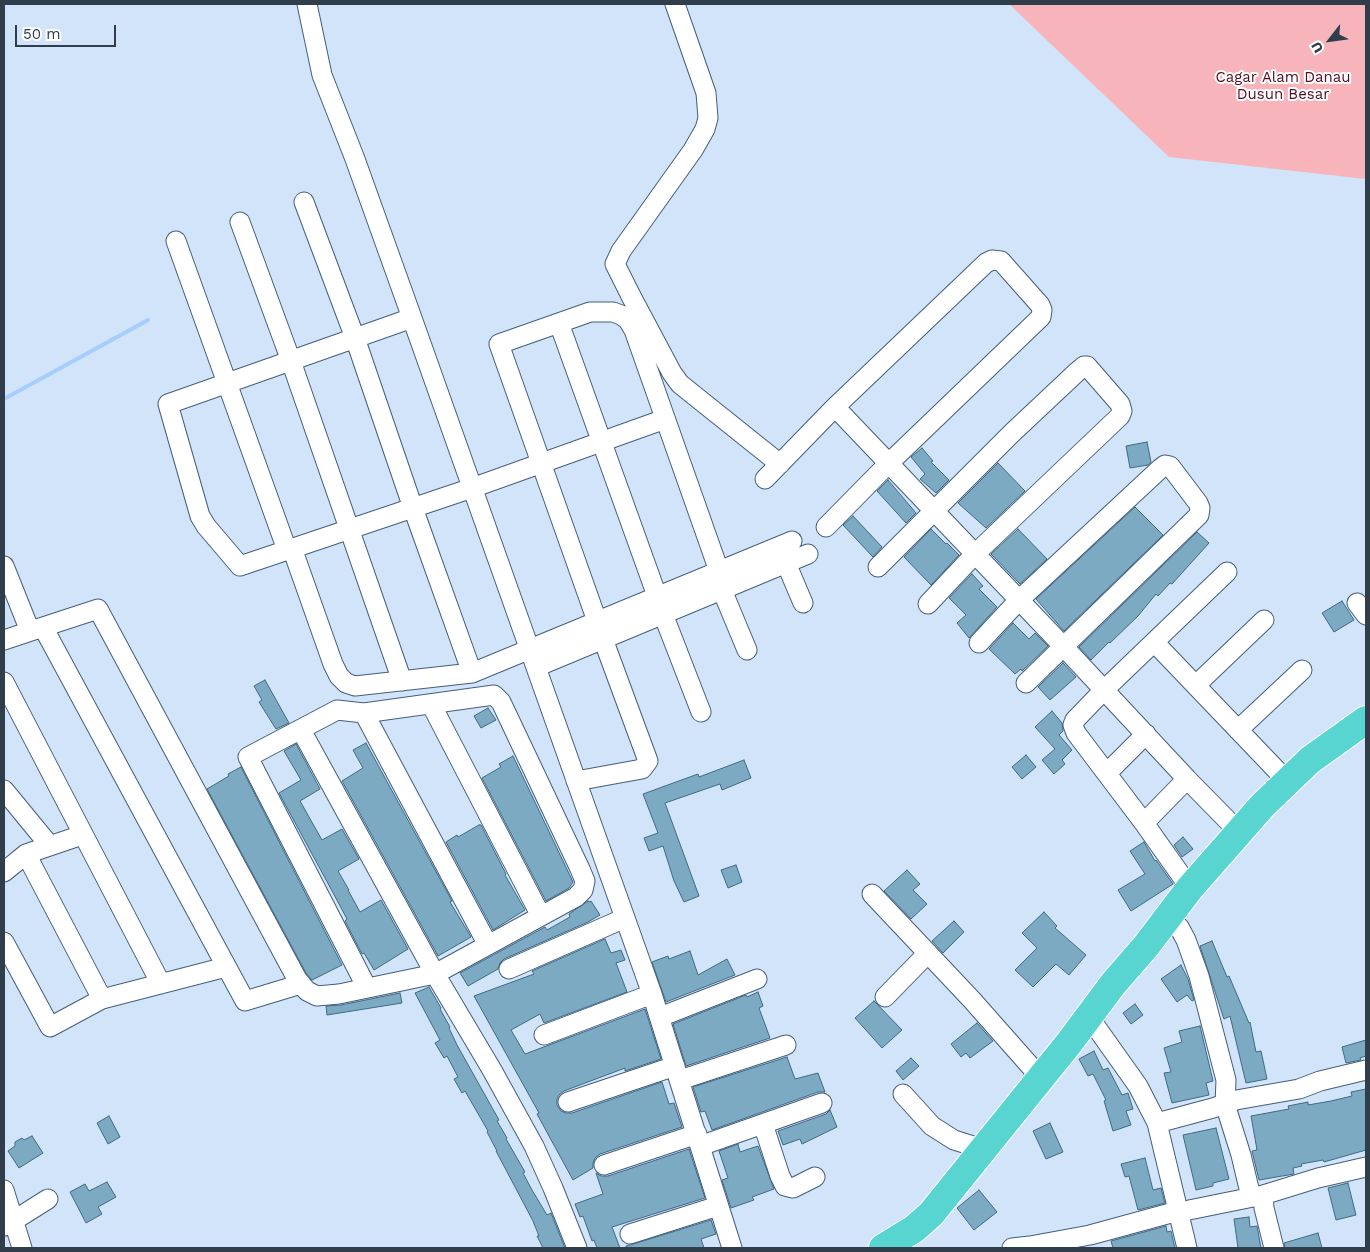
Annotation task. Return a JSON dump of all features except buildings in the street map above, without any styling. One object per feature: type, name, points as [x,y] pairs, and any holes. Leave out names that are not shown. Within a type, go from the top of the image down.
[{"type":"highway","points":[[884,1248],[914,1230],[931,1214],[1190,888],[1239,832],[1287,781],[1310,760],[1366,720]]},
{"type":"street","points":[[307,4],[322,76],[355,159],[652,994],[732,1248]]},
{"type":"street","points":[[675,4],[706,93],[708,118],[705,129],[693,150],[621,251],[615,264],[621,279],[672,374],[680,384],[780,464]]},
{"type":"street","points":[[304,202],[355,338],[472,673]]},
{"type":"street","points":[[240,222],[291,361],[348,530],[402,681]]},
{"type":"street","points":[[176,241],[227,383],[333,664],[339,676],[346,683],[355,686],[472,673],[597,621],[722,590],[808,554]]},
{"type":"street","points":[[765,478],[835,407],[986,263],[995,259],[1003,263],[1040,305],[1042,310],[1041,317],[826,526]]},
{"type":"street","points":[[597,621],[499,344],[590,312],[603,311],[621,315],[628,320],[634,330],[719,571]]},
{"type":"street","points":[[412,318],[168,404],[200,516],[206,526],[240,566],[472,488],[665,419]]},
{"type":"street","points":[[559,323],[660,605],[701,712]]},
{"type":"street","points":[[878,568],[1012,433],[1078,371],[1084,366],[1091,369],[1120,404],[1122,412],[1120,416],[975,554],[928,604]]},
{"type":"street","points":[[835,407],[1239,832]]},
{"type":"street","points":[[980,643],[1019,600],[1161,468],[1165,465],[1170,466],[1198,503],[1200,508],[1199,515],[1026,683]]},
{"type":"street","points":[[536,667],[603,639],[719,571],[792,541]]},
{"type":"street","points":[[786,563],[803,603]]},
{"type":"street","points":[[4,566],[37,629],[245,1001],[301,984]]},
{"type":"street","points":[[1190,888],[1072,725],[1104,690],[1227,572]]},
{"type":"street","points":[[722,590],[747,650]]},
{"type":"street","points":[[4,640],[98,609],[297,979],[307,991],[317,996],[339,994],[436,974],[541,916],[583,890],[585,881],[501,702],[494,695],[364,713],[337,710],[248,757],[367,988]]},
{"type":"street","points":[[1196,685],[1264,620]]},
{"type":"street","points":[[576,781],[642,768],[648,761],[603,639]]},
{"type":"street","points":[[1155,643],[1287,781]]},
{"type":"street","points":[[1238,730],[1302,670]]},
{"type":"street","points":[[4,682],[161,984]]},
{"type":"street","points":[[430,704],[541,916]]},
{"type":"street","points":[[364,713],[488,945]]},
{"type":"street","points":[[301,730],[541,1160],[577,1248]]},
{"type":"street","points":[[1107,773],[1146,734]]},
{"type":"street","points":[[1144,823],[1187,779]]},
{"type":"street","points":[[4,790],[50,846]]},
{"type":"street","points":[[4,872],[26,854],[82,835]]},
{"type":"street","points":[[26,854],[102,999]]},
{"type":"street","points":[[872,894],[972,1000],[1040,1077]]},
{"type":"street","points":[[1168,917],[1179,928],[1186,940],[1199,976],[1226,1080],[1224,1104],[1257,1196],[1264,1208],[1274,1248]]},
{"type":"street","points":[[509,969],[625,918]]},
{"type":"street","points":[[4,942],[50,1026],[102,999],[226,966]]},
{"type":"street","points":[[885,997],[928,953]]},
{"type":"street","points":[[660,1017],[757,979]]},
{"type":"street","points":[[544,1035],[652,994]]},
{"type":"street","points":[[1089,1016],[1164,1121],[1183,1210],[1187,1248]]},
{"type":"street","points":[[568,1102],[786,1045]]},
{"type":"street","points":[[1164,1121],[1256,1096],[1299,1089],[1320,1081],[1366,1070]]},
{"type":"street","points":[[904,1094],[932,1126],[954,1140],[983,1149]]},
{"type":"street","points":[[604,1165],[764,1124],[822,1103]]},
{"type":"street","points":[[764,1124],[780,1176],[785,1186],[793,1188],[815,1177]]},
{"type":"street","points":[[1012,1248],[1090,1235],[1183,1210],[1257,1196],[1318,1178],[1366,1167]]},
{"type":"street","points":[[4,1190],[8,1224],[22,1248]]},
{"type":"street","points":[[8,1224],[48,1199]]},
{"type":"street","points":[[630,1234],[718,1206]]},
{"type":"green space","name":"Cagar Alam Danau Dusun Besar","points":[[1009,4],[1366,4],[1366,179],[1169,157]]},
{"type":"waterway","points":[[4,399],[148,320]]}]
